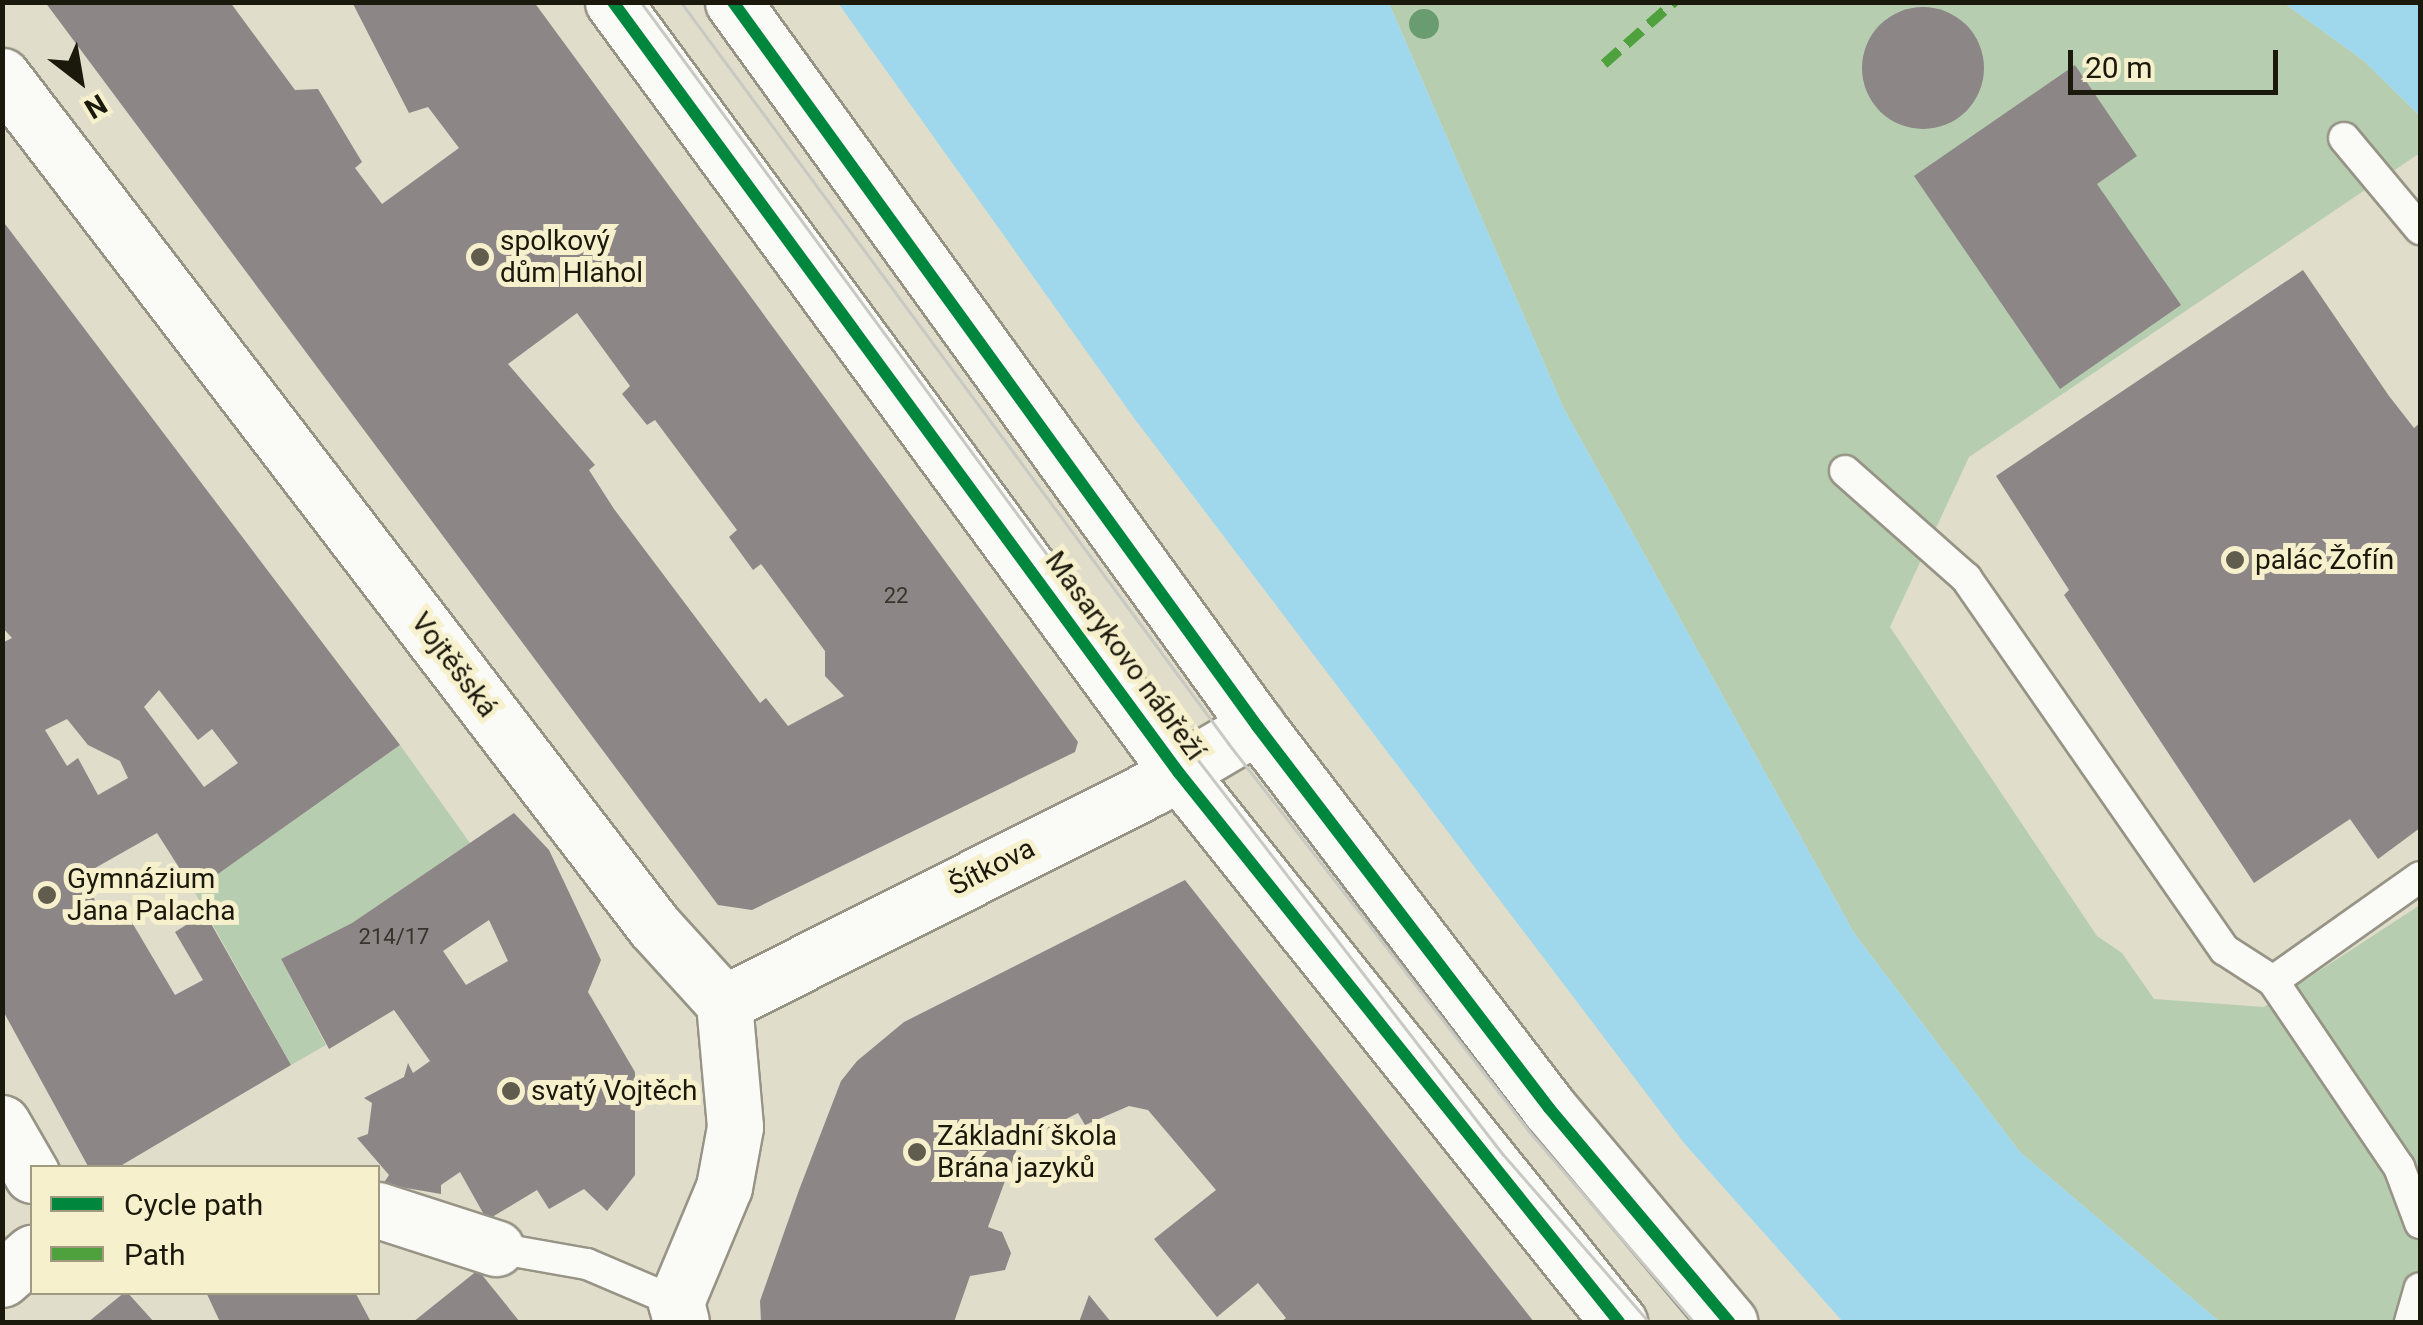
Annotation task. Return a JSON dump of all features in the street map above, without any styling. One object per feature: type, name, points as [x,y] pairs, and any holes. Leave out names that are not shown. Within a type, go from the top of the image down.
[{"type":"street","name":"Masarykovo nábřeží","points":[[612,2],[1179,773],[1620,1322]]},
{"type":"street","points":[[733,2],[1257,726],[1549,1108],[1729,1322]]},
{"type":"street","name":"Vojtěšská","points":[[2,76],[654,926],[724,1004]]},
{"type":"street","name":"Šítkova","points":[[724,1004],[1179,773],[1257,726]]},
{"type":"street","points":[[678,1312],[724,1187],[734,1128],[724,1004]]},
{"type":"street","points":[[2,1123],[30,1172]]},
{"type":"street","points":[[380,1211],[496,1248]]},
{"type":"street","points":[[2,1279],[30,1255]]},
{"type":"lane","points":[[2344,138],[2420,229]]},
{"type":"lane","points":[[1845,471],[1966,578],[2225,950],[2273,981],[2400,1167],[2420,1222]]},
{"type":"lane","points":[[2273,981],[2420,877]]},
{"type":"lane","points":[[496,1248],[587,1264],[678,1312]]},
{"type":"lane","points":[[2410,1322],[2420,1288]]},
{"type":"green space","points":[[1389,3],[2284,3],[2364,61],[2420,116],[2420,153],[1969,457],[1890,627],[2097,936],[2122,953],[2154,999],[2264,1007],[2420,905],[2420,1322],[2220,1322],[2020,1152],[1854,933],[1564,409]]},
{"type":"green space","points":[[400,745],[470,843],[352,923],[281,959],[326,1045],[291,1065],[194,891]]},
{"type":"water","points":[[838,3],[1389,3],[1564,409],[1854,933],[2020,1152],[2220,1322],[1843,1322],[1684,1143],[1134,418]]},
{"type":"water","points":[[2284,3],[2420,3],[2420,116],[2364,61]]},
{"type":"building","points":[[45,2],[230,2],[295,90],[318,89],[362,162],[355,168],[382,204],[459,148],[428,107],[409,113],[352,2],[534,2],[1078,742],[1075,752],[752,910],[718,905]],"holes":[[[577,313],[630,386],[622,394],[647,425],[655,420],[737,530],[729,537],[753,570],[761,564],[825,651],[825,676],[844,696],[788,726],[766,698],[760,703],[614,509],[589,470],[595,465],[508,364]]]},
{"type":"building","points":[[1923,7],[1946,11],[1966,25],[1980,45],[1984,68],[1980,91],[1966,111],[1946,125],[1923,129],[1900,125],[1880,111],[1866,91],[1862,68],[1866,45],[1880,25],[1900,11]]},
{"type":"building","points":[[2075,65],[2137,156],[2097,184],[2181,305],[2060,389],[1914,176]]},
{"type":"building","points":[[2,220],[400,745],[194,891],[157,833],[81,876],[109,925],[127,914],[175,995],[203,980],[175,932],[205,913],[291,1065],[122,1165],[87,1165],[2,1009],[2,643],[12,638],[2,627]],"holes":[[[159,690],[198,740],[212,729],[238,763],[204,787],[144,707]],[[67,719],[88,745],[120,761],[128,778],[98,795],[78,758],[67,766],[45,730]]]},
{"type":"building","name":"palác Žofín","points":[[2303,270],[2389,396],[2414,428],[2420,423],[2420,828],[2378,859],[2350,819],[2254,883],[2064,595],[2069,590],[1996,476]]},
{"type":"building","points":[[514,813],[549,850],[601,960],[588,992],[635,1072],[635,1175],[607,1211],[584,1189],[549,1209],[537,1190],[487,1220],[460,1172],[441,1185],[441,1194],[383,1184],[389,1175],[357,1138],[368,1134],[372,1103],[364,1098],[404,1077],[408,1063],[413,1073],[430,1061],[394,1010],[329,1049],[281,959],[352,923]],"holes":[[[489,920],[508,961],[466,985],[443,951]]]},
{"type":"building","points":[[1185,880],[1534,1322],[1281,1322],[1286,1318],[1258,1283],[1217,1317],[1154,1239],[1216,1190],[1148,1110],[1129,1106],[1085,1125],[1078,1113],[1019,1143],[988,1227],[1002,1232],[1011,1253],[1005,1270],[970,1276],[954,1322],[761,1322],[760,1301],[799,1190],[841,1081],[857,1061],[904,1022]]},
{"type":"building","points":[[478,1270],[520,1322],[413,1322]]},
{"type":"building","points":[[121,1295],[130,1295],[154,1322],[88,1322]]},
{"type":"building","points":[[207,1295],[357,1295],[371,1322],[220,1322]]},
{"type":"building","points":[[1089,1295],[1111,1322],[1079,1322]]},
{"type":"tram line","points":[[641,2],[1199,761],[1503,1154],[1649,1322]]},
{"type":"tram line","points":[[681,2],[1229,744],[1529,1131],[1694,1322]]},
{"type":"marked path","points":[[1604,64],[1674,2]]},
{"type":"cycle path","points":[[613,2],[1179,773],[1619,1322]]},
{"type":"cycle path","points":[[733,2],[1257,726],[1549,1108],[1729,1322]]},
{"type":"place","name":"spolkový dům Hlahol","points":[[480,257]]},
{"type":"place","name":"palác Žofín","points":[[2235,560]]},
{"type":"place","name":"Gymnázium Jana Palacha","points":[[47,895]]},
{"type":"place","name":"svatý Vojtěch","points":[[511,1091]]},
{"type":"place","name":"Základní škola Brána jazyků","points":[[917,1152]]}]
